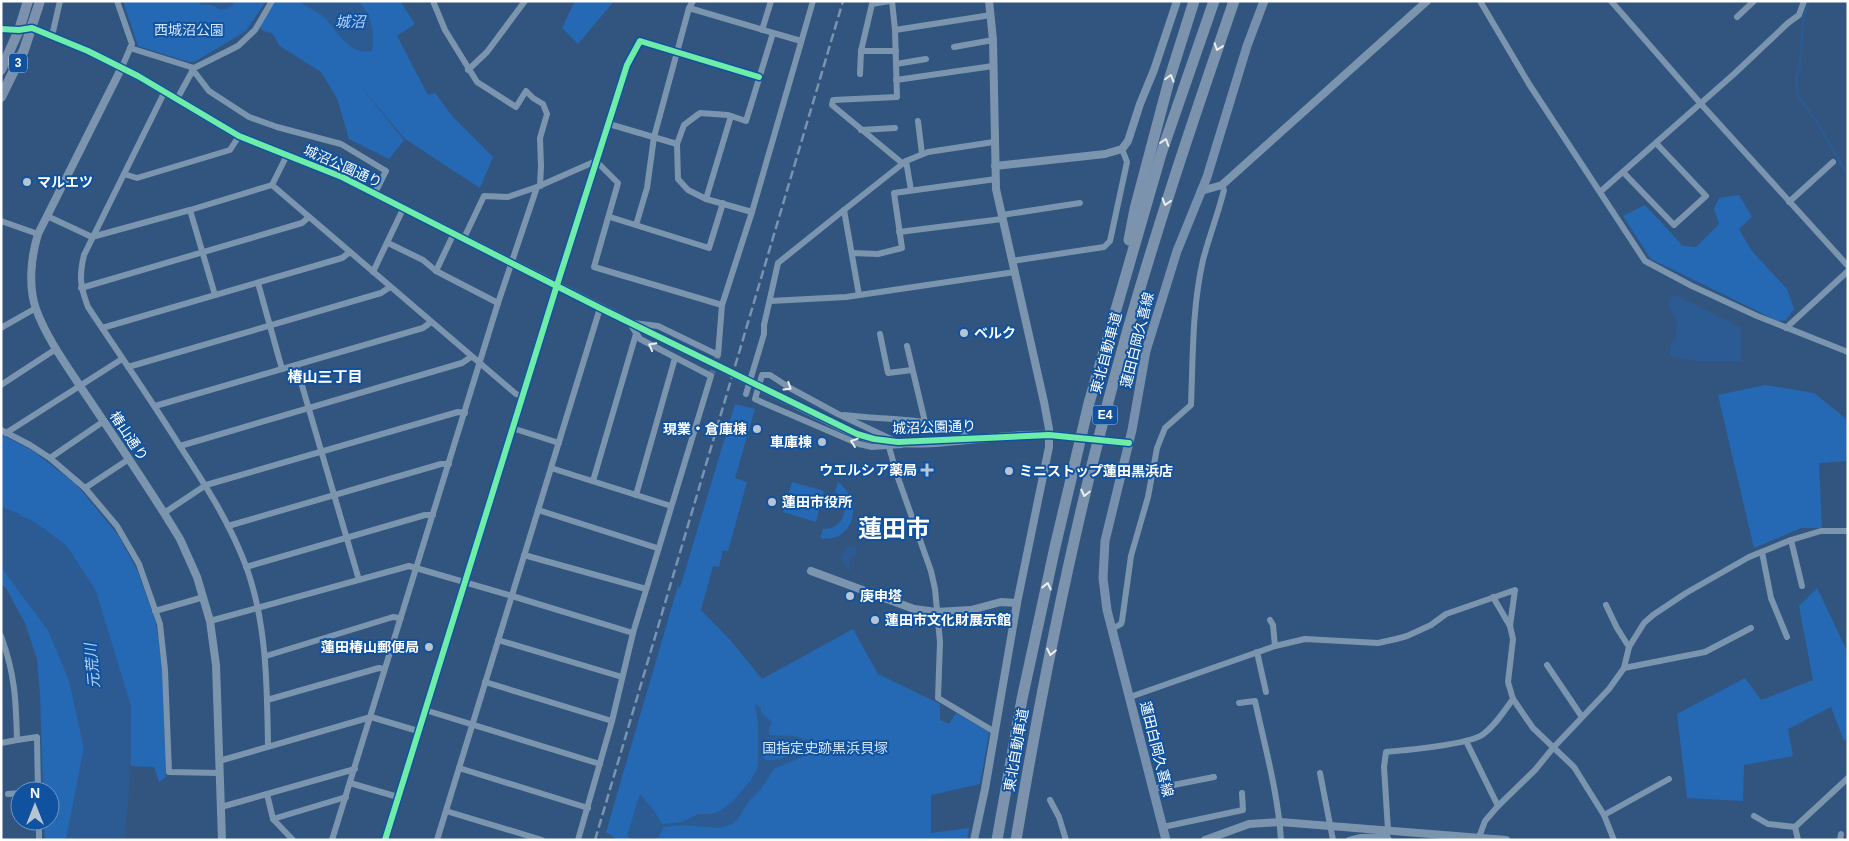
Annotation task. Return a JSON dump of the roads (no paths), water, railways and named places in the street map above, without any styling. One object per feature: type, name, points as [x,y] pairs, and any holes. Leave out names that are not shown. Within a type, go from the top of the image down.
[{"type":"highway","points":[[1119,296],[1135,209],[1192,1]]},
{"type":"highway","name":"東北自動車道","points":[[997,840],[1022,699],[1089,403],[1161,154],[1214,1]]},
{"type":"highway","name":"東北自動車道","points":[[1016,840],[1053,640],[1077,528],[1105,412],[1133,310],[1178,165],[1234,1]]},
{"type":"main road","name":"3","points":[[1,70],[19,30],[28,1]]},
{"type":"main road","name":"3","points":[[1,98],[24,50],[40,1]]},
{"type":"main road","name":"蓮田白岡久喜線","points":[[1166,840],[1112,629],[1104,588],[1104,546],[1129,443],[1142,370],[1155,320],[1184,232],[1202,191],[1247,46],[1264,1]]},
{"type":"street","points":[[52,36],[60,1]]},
{"type":"street","points":[[118,1],[131,40],[130,48],[122,67]]},
{"type":"street","points":[[177,99],[193,69],[238,46],[255,30],[272,1]]},
{"type":"street","points":[[332,840],[498,304],[539,186],[540,138],[547,114],[543,104],[526,91],[516,107],[477,82],[445,30],[433,1]]},
{"type":"street","points":[[468,70],[486,52],[525,1]]},
{"type":"street","points":[[636,225],[647,188],[654,137],[689,8],[693,1]]},
{"type":"street","points":[[762,30],[770,1]]},
{"type":"street","points":[[629,322],[658,326],[718,355],[722,305],[752,212],[813,1]]},
{"type":"street","points":[[860,74],[861,51],[872,4],[890,1],[895,30],[897,97],[833,100],[832,105],[861,130],[904,162],[911,190]]},
{"type":"street","points":[[974,840],[1017,603],[1048,459],[1049,435],[1044,402],[1002,217],[996,179],[993,40],[989,1]]},
{"type":"street","points":[[995,166],[1104,154],[1122,149],[1128,141],[1177,1]]},
{"type":"street","points":[[1202,191],[1222,184],[1427,1]]},
{"type":"street","points":[[1480,1],[1529,84],[1645,261],[1692,286],[1786,328],[1848,352]]},
{"type":"street","points":[[1611,1],[1701,104],[1848,266]]},
{"type":"street","points":[[1737,17],[1754,1]]},
{"type":"street","points":[[1600,192],[1799,15],[1802,5],[1794,1]]},
{"type":"street","points":[[689,8],[801,42]]},
{"type":"street","points":[[895,30],[991,15]]},
{"type":"street","points":[[1,29],[19,30],[32,28]]},
{"type":"street","name":"城沼公園通り","points":[[32,28],[122,67],[239,136],[342,177],[600,308],[858,434],[874,439],[898,442],[1049,435],[1129,443]]},
{"type":"street","points":[[752,212],[706,199],[688,190],[678,179],[677,144],[684,125],[700,114],[730,116],[746,121],[773,33]]},
{"type":"street","points":[[954,47],[993,40]]},
{"type":"street","points":[[387,839],[418,731],[627,65],[640,41],[759,77]]},
{"type":"street","points":[[130,48],[193,69],[209,91],[249,117],[276,128],[341,144],[386,171],[374,193]]},
{"type":"street","points":[[861,51],[896,50]]},
{"type":"street","points":[[896,64],[926,59]]},
{"type":"street","points":[[896,80],[993,66]]},
{"type":"street","name":"椿山通り","points":[[122,67],[38,234],[33,249],[31,271],[36,308],[56,349],[164,513],[180,540],[197,577],[210,621],[216,665],[222,840]]},
{"type":"street","points":[[165,91],[84,255],[80,271],[81,288],[88,307],[206,484],[228,526],[246,567],[257,609],[266,656],[268,746]]},
{"type":"street","points":[[706,199],[730,116]]},
{"type":"street","points":[[918,121],[922,154]]},
{"type":"street","points":[[609,124],[677,144]]},
{"type":"street","points":[[861,130],[895,128]]},
{"type":"street","points":[[124,174],[136,178],[230,150],[239,136]]},
{"type":"street","points":[[746,394],[764,334],[764,325],[778,263],[904,162],[922,154],[994,142]]},
{"type":"street","points":[[1623,172],[1674,225],[1706,196],[1656,143]]},
{"type":"street","points":[[1012,261],[1107,245],[1110,241],[1127,162],[1122,149]]},
{"type":"street","points":[[48,216],[92,237],[272,185],[287,155]]},
{"type":"street","points":[[596,161],[618,183],[610,217],[594,267],[722,305]]},
{"type":"street","points":[[464,238],[484,196],[508,197],[539,186],[596,161]]},
{"type":"street","points":[[1789,202],[1833,162]]},
{"type":"street","points":[[852,253],[878,254],[902,248],[894,193],[996,179]]},
{"type":"street","points":[[1112,629],[1121,624],[1122,621],[1131,556],[1148,497],[1157,448],[1165,428],[1191,405],[1194,321],[1199,285],[1203,260],[1224,190],[1222,184]]},
{"type":"street","points":[[272,185],[471,357],[516,394],[522,396]]},
{"type":"street","points":[[610,217],[709,248],[723,203]]},
{"type":"street","points":[[899,232],[1080,203]]},
{"type":"street","points":[[373,272],[404,207]]},
{"type":"street","points":[[190,210],[216,295]]},
{"type":"street","points":[[844,210],[859,295]]},
{"type":"street","points":[[81,288],[302,223],[309,217]]},
{"type":"street","points":[[1,221],[38,234]]},
{"type":"street","points":[[436,271],[454,233]]},
{"type":"street","points":[[388,242],[423,260],[436,271],[498,304]]},
{"type":"street","points":[[102,328],[342,258],[350,252]]},
{"type":"street","points":[[1786,328],[1848,271]]},
{"type":"street","points":[[770,300],[859,295],[1015,272]]},
{"type":"street","points":[[258,283],[282,369]]},
{"type":"street","points":[[128,368],[381,294],[390,287]]},
{"type":"street","points":[[1,328],[36,308]]},
{"type":"street","points":[[436,840],[600,308]]},
{"type":"street","points":[[155,406],[423,328],[431,322]]},
{"type":"street","points":[[578,840],[612,721],[633,633],[711,376],[640,339],[629,322]]},
{"type":"street","points":[[593,482],[636,334]]},
{"type":"street","points":[[880,334],[888,374],[912,370]]},
{"type":"street","points":[[907,346],[925,422]]},
{"type":"street","points":[[1,384],[56,349]]},
{"type":"street","points":[[180,446],[462,364],[471,357]]},
{"type":"street","points":[[636,495],[675,358]]},
{"type":"street","points":[[4,432],[122,359]]},
{"type":"street","points":[[296,365],[359,580]]},
{"type":"street","points":[[898,442],[838,414],[770,375],[762,375],[755,399],[785,413],[859,444],[872,447],[889,447],[919,442]]},
{"type":"street","points":[[164,513],[206,484],[458,412],[465,413]]},
{"type":"street","points":[[838,414],[925,422],[961,430],[965,434],[966,440]]},
{"type":"street","points":[[50,458],[104,422]]},
{"type":"street","points":[[512,428],[558,443]]},
{"type":"street","points":[[4,432],[50,458],[85,488],[117,526],[139,564],[160,624],[165,670],[169,772],[220,773]]},
{"type":"street","points":[[889,447],[931,571],[940,642],[938,698],[995,732]]},
{"type":"street","points":[[85,488],[129,459]]},
{"type":"street","points":[[228,526],[441,464],[449,464]]},
{"type":"street","points":[[551,468],[671,506]]},
{"type":"street","points":[[538,510],[658,548]]},
{"type":"street","points":[[246,567],[425,515],[433,515]]},
{"type":"street","points":[[1479,839],[1485,821],[1498,806],[1535,770],[1552,748],[1609,689],[1624,668],[1629,647],[1644,623],[1653,615],[1749,557],[1821,531],[1848,531]]},
{"type":"street","points":[[1792,540],[1802,586]]},
{"type":"street","points":[[1762,552],[1772,598],[1786,637]]},
{"type":"street","points":[[524,554],[646,589]]},
{"type":"street","points":[[210,621],[409,566],[633,633]]},
{"type":"street","points":[[811,571],[914,608],[936,612],[970,610],[1002,602],[1017,603]]},
{"type":"street","points":[[1130,697],[1276,646],[1305,639],[1378,643],[1407,636],[1446,614],[1515,590],[1510,626]]},
{"type":"street","points":[[1492,597],[1510,626],[1513,639],[1508,682],[1513,699],[1533,728],[1574,767],[1604,815],[1614,840]]},
{"type":"street","points":[[155,611],[204,598]]},
{"type":"street","points":[[1606,605],[1629,647]]},
{"type":"street","points":[[266,656],[393,618],[401,618]]},
{"type":"street","points":[[1270,620],[1273,625],[1276,646]]},
{"type":"street","points":[[1624,668],[1705,652],[1751,628]]},
{"type":"street","points":[[1,636],[12,667],[16,697],[16,740]]},
{"type":"street","points":[[498,640],[622,677]]},
{"type":"street","points":[[1258,652],[1266,692]]},
{"type":"street","points":[[1547,665],[1582,717]]},
{"type":"street","points":[[267,700],[379,668],[384,669]]},
{"type":"street","points":[[485,682],[612,721]]},
{"type":"street","points":[[1388,835],[1384,767],[1386,752],[1466,741],[1481,736],[1492,726],[1513,699]]},
{"type":"street","points":[[1239,703],[1255,701],[1270,768],[1280,822],[1281,840]]},
{"type":"street","points":[[425,710],[600,764]]},
{"type":"street","points":[[219,761],[370,717],[418,731]]},
{"type":"street","points":[[1,743],[37,737],[38,781]]},
{"type":"street","points":[[1466,741],[1498,806]]},
{"type":"street","points":[[459,768],[588,808]]},
{"type":"street","points":[[221,807],[355,769]]},
{"type":"street","points":[[1320,773],[1333,840]]},
{"type":"street","points":[[1153,789],[1214,777]]},
{"type":"street","points":[[1754,816],[1768,824],[1796,827],[1848,778]]},
{"type":"street","points":[[1604,815],[1669,779]]},
{"type":"street","points":[[350,783],[398,798]]},
{"type":"street","points":[[1163,827],[1243,810],[1242,793]]},
{"type":"street","points":[[267,794],[273,819],[293,840]]},
{"type":"street","points":[[273,819],[346,797]]},
{"type":"street","points":[[1050,800],[1059,817],[1066,840]]},
{"type":"street","points":[[446,811],[542,840]]},
{"type":"street","points":[[1205,840],[1249,824],[1280,822],[1331,824],[1388,835]]},
{"type":"street","points":[[1796,827],[1798,840]]},
{"type":"street","points":[[1349,840],[1360,837],[1388,835],[1506,840]]},
{"type":"water","points":[[198,1],[235,1],[232,7],[221,10],[211,5],[201,5]]},
{"type":"water","name":"城沼","points":[[301,1],[357,1],[366,11],[371,23],[373,30],[372,51],[364,52],[357,50],[345,42],[325,18],[301,3]]},
{"type":"water","points":[[1675,295],[1741,328],[1741,361],[1696,361],[1670,356],[1670,346],[1676,339],[1677,320],[1669,308],[1669,298]]},
{"type":"water","name":"元荒川","points":[[1,507],[35,522],[67,546],[96,591],[131,706],[131,766],[125,840],[66,840],[84,748],[69,680],[48,630],[1,567]]},
{"type":"water","points":[[848,547],[856,547],[857,552],[849,561],[851,569],[848,570],[840,557]]},
{"type":"water","points":[[755,704],[761,708],[761,712],[772,722],[769,735],[794,736],[821,743],[821,749],[774,769],[761,789],[749,801],[737,820],[732,824],[719,828],[683,825],[664,827],[657,840],[631,840],[627,836],[639,796],[641,795],[662,824],[682,822],[698,814],[711,814],[720,811],[732,802],[751,780],[757,769],[758,725]],"holes":[[[770,740],[794,741],[797,744],[789,755],[771,760],[766,760],[762,757],[764,745]]]},
{"type":"waterway","points":[[1809,1],[1803,21],[1800,66],[1796,78],[1798,96],[1819,125],[1848,176]]},
{"type":"tunnel","points":[[711,376],[718,355]]},
{"type":"railway","points":[[595,840],[843,1]]},
{"type":"place","name":"マルエツ","points":[[27,182]]},
{"type":"place","name":"ベルク","points":[[964,333]]},
{"type":"place","name":"現業・倉庫棟","points":[[757,429]]},
{"type":"place","name":"車庫棟","points":[[822,442]]},
{"type":"place","name":"ウエルシア薬局","points":[[927,470]]},
{"type":"place","name":"ミニストップ蓮田黒浜店","points":[[1009,471]]},
{"type":"place","name":"蓮田市役所","points":[[772,502]]},
{"type":"place","name":"庚申塔","points":[[850,596]]},
{"type":"place","name":"蓮田市文化財展示館","points":[[875,620]]},
{"type":"place","name":"蓮田椿山郵便局","points":[[429,647]]},
{"type":"district","name":"椿山三丁目","points":[[325,376]]},
{"type":"district","name":"蓮田市","points":[[894,528]]},
{"type":"park label","name":"西城沼公園","points":[[189,30]]},
{"type":"park label","name":"国指定史跡黒浜貝塚","points":[[825,748]]}]
